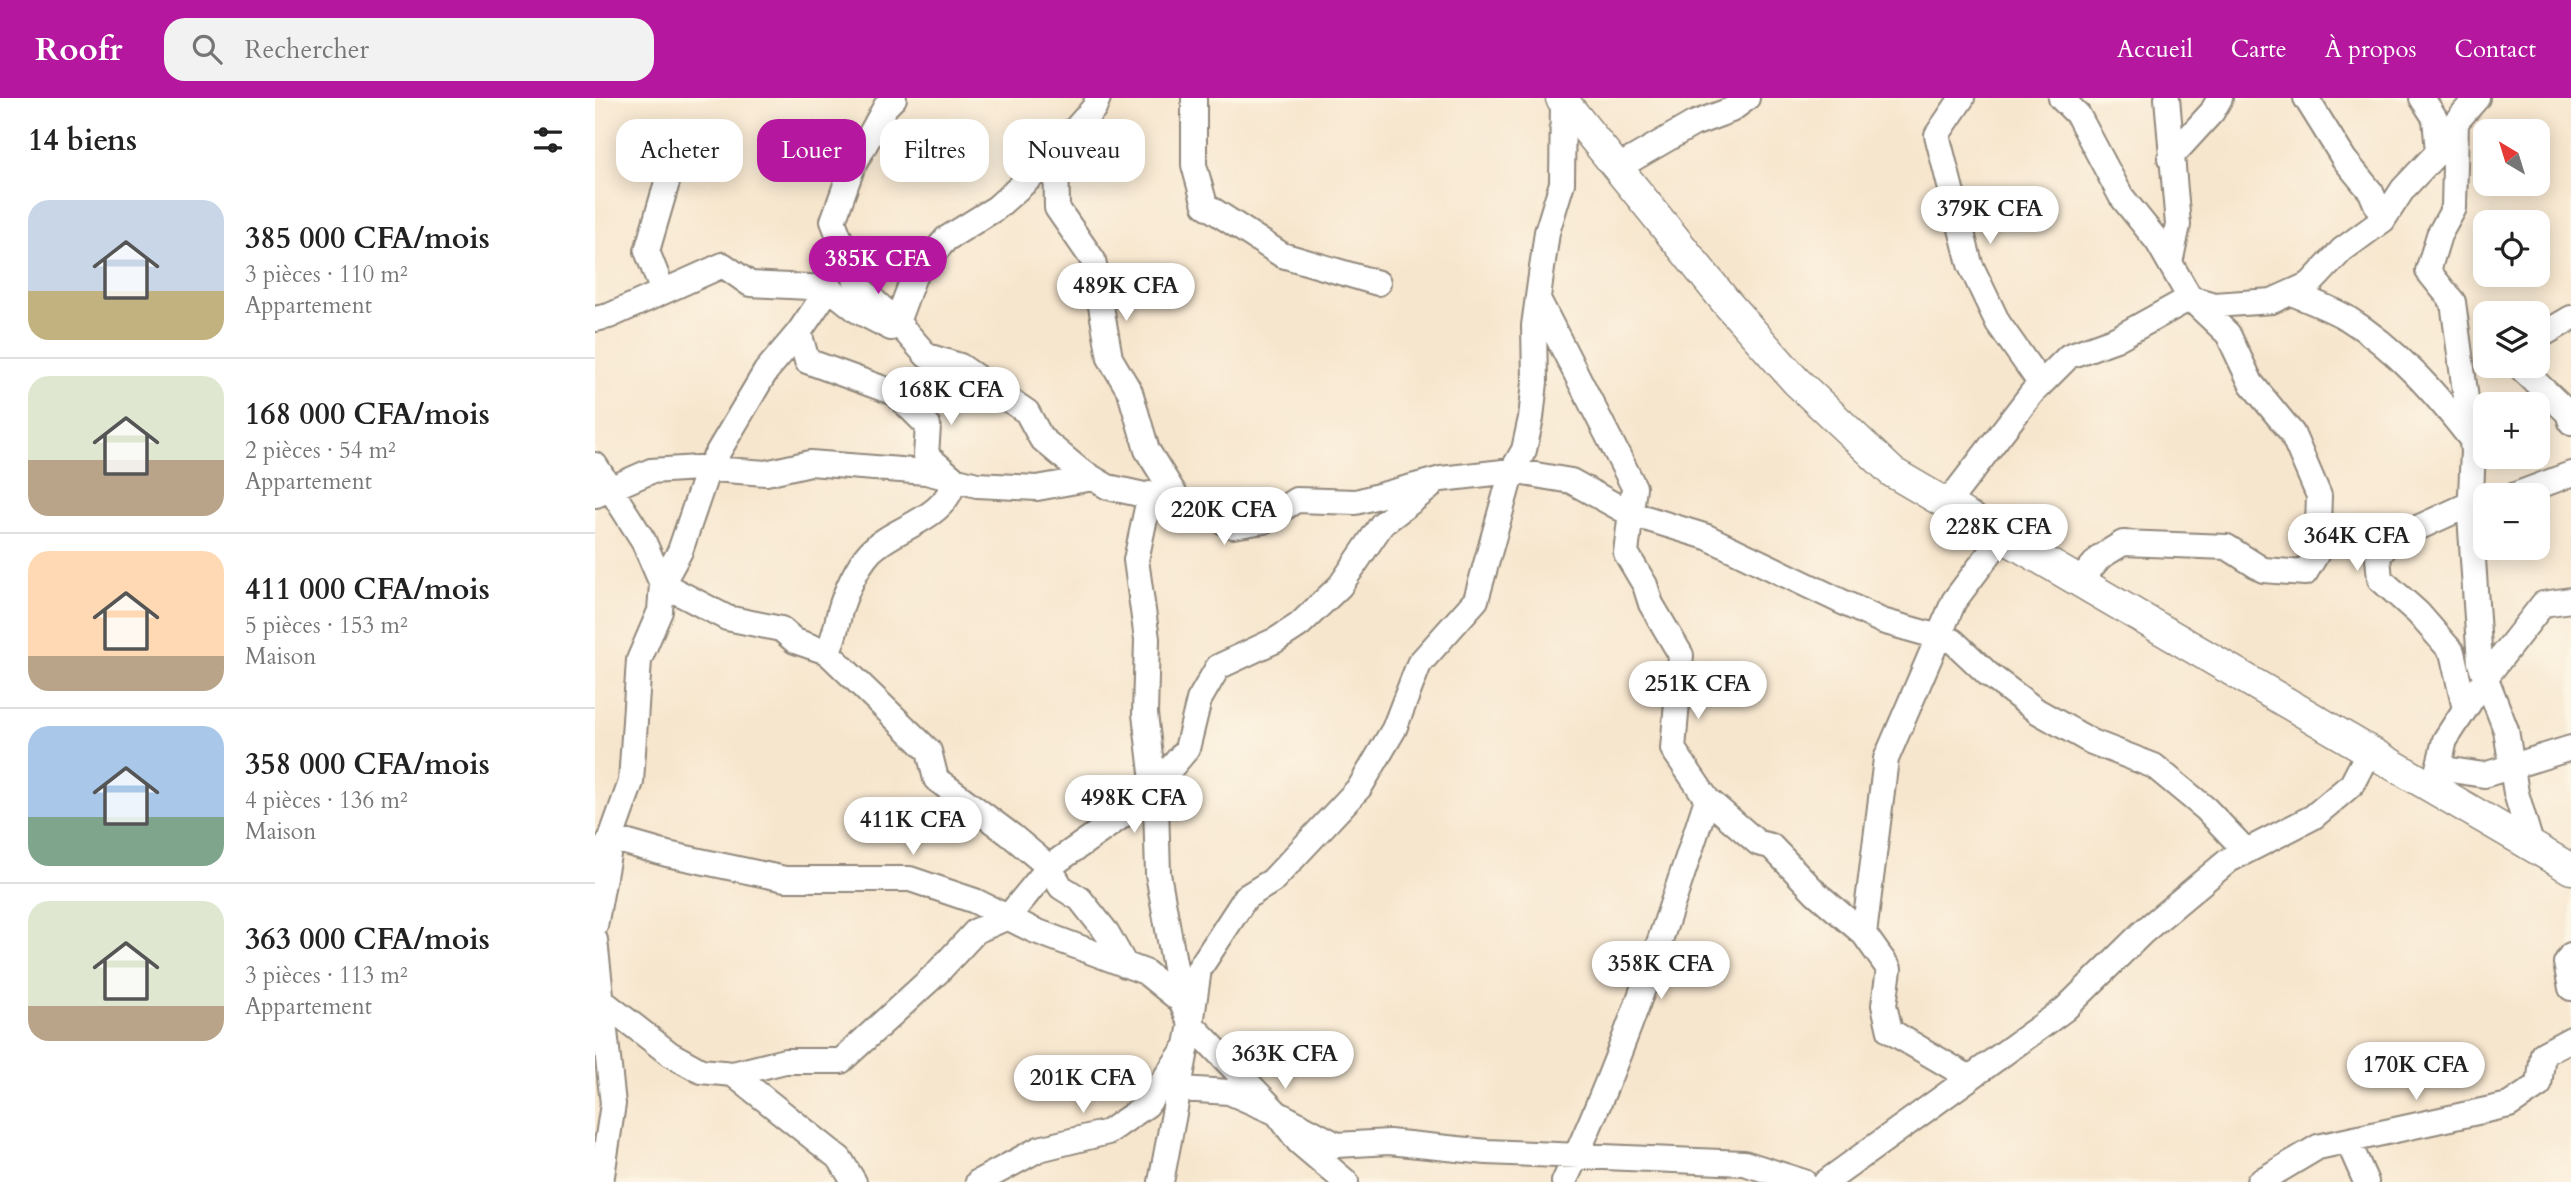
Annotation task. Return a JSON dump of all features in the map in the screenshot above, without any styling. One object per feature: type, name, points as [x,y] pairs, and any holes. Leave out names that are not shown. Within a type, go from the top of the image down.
[{"type":"main road","points":[[1562,99],[1726,302],[1795,381],[1892,472],[2369,751],[2436,778],[2532,846],[2571,869]]},
{"type":"street","points":[[894,98],[886,106],[852,168],[833,222],[858,286],[926,356],[960,366],[1027,412],[1041,438],[1108,487],[1150,494],[1180,503],[1233,526],[1264,521],[1296,500],[1356,502],[1441,480],[1512,471],[1571,481],[1629,513],[1707,537],[1882,621],[1953,641],[1988,674],[2037,710],[2092,742],[2154,766],[2206,808],[2246,851]]},
{"type":"street","points":[[1084,119],[1094,108],[1098,98]]},
{"type":"street","points":[[1194,98],[1194,165],[1205,205],[1282,255],[1378,282]]},
{"type":"street","points":[[1618,167],[1693,124],[1731,110],[1747,98]]},
{"type":"street","points":[[1962,98],[1937,135],[1971,264],[1998,323],[2041,384]]},
{"type":"street","points":[[2061,98],[2078,115],[2121,196],[2171,263],[2190,298],[2228,334],[2251,383],[2292,433],[2319,496],[2317,553],[2305,573],[2263,570],[2227,547],[2194,548],[2123,543],[2099,556],[2080,582]]},
{"type":"street","points":[[2167,98],[2170,158],[2178,225],[2171,263]]},
{"type":"street","points":[[2170,158],[2212,112],[2220,98]]},
{"type":"street","points":[[2306,98],[2344,159],[2371,192],[2383,220]]},
{"type":"street","points":[[2422,98],[2435,118],[2438,152]]},
{"type":"street","points":[[1947,505],[1985,451],[2041,384],[2069,356],[2116,339],[2190,298],[2214,305],[2272,301],[2310,284],[2342,250],[2383,220],[2403,189],[2438,152],[2456,122],[2477,98]]},
{"type":"street","points":[[1161,1182],[1181,1089],[1199,970],[1246,897],[1272,881],[1360,787],[1394,729],[1419,664],[1476,600],[1512,471],[1524,450],[1531,418],[1538,299],[1547,232],[1562,183],[1562,99]]},
{"type":"street","points":[[2456,122],[2454,208],[2439,234],[2428,271],[2453,302],[2476,483]]},
{"type":"street","points":[[663,292],[647,251],[667,182]]},
{"type":"street","points":[[902,329],[914,276],[946,239],[996,208],[1025,182]]},
{"type":"street","points":[[1057,182],[1057,208],[1093,260],[1100,285],[1099,307],[1110,358],[1130,392],[1147,450],[1180,503]]},
{"type":"street","points":[[595,319],[609,316],[723,265],[750,284],[829,288],[858,311],[902,329]]},
{"type":"street","points":[[595,926],[611,838],[631,782],[639,660],[660,611],[662,584],[680,551],[708,469],[766,371],[799,332],[829,288]]},
{"type":"street","points":[[2292,292],[2346,318],[2382,345],[2417,376],[2472,441]]},
{"type":"street","points":[[1538,299],[1634,487],[1626,553],[1645,585],[1651,604],[1681,655],[1673,749],[1707,799],[1758,843],[1771,846],[1816,893],[1864,934],[1889,969],[1885,1005],[1890,1031],[1970,1078]]},
{"type":"street","points":[[2550,330],[2571,318]]},
{"type":"street","points":[[799,332],[807,361],[895,393],[928,426],[926,456],[954,479]]},
{"type":"street","points":[[2532,378],[2568,412],[2571,422]]},
{"type":"street","points":[[602,492],[651,471],[708,469],[766,473],[810,463],[926,472],[977,485],[1037,488],[1093,478]]},
{"type":"street","points":[[595,465],[602,492],[643,540],[662,584],[727,618],[781,629],[795,641],[827,652],[929,751],[936,779],[1049,867],[1061,887],[1080,899],[1107,933],[1125,965]]},
{"type":"street","points":[[2547,483],[2571,474]]},
{"type":"street","points":[[827,652],[834,640],[845,597],[870,552],[917,524],[951,494],[954,479]]},
{"type":"street","points":[[602,1000],[680,1060],[701,1071],[733,1074],[785,1061],[841,1060],[937,972],[976,931],[1008,917],[1049,867],[1119,818],[1154,788],[1187,749],[1199,700],[1219,667],[1276,640],[1299,625],[1340,586],[1382,524],[1441,480]]},
{"type":"street","points":[[1150,494],[1136,559],[1147,639],[1145,714],[1154,788],[1158,874],[1181,1001],[1190,1034],[1277,1113],[1299,1142],[1346,1182]]},
{"type":"street","points":[[2465,709],[2452,652],[2418,613],[2380,579],[2378,558],[2389,541],[2473,505]]},
{"type":"street","points":[[1864,934],[1886,759],[1954,601],[2002,537]]},
{"type":"street","points":[[2479,560],[2480,663],[2506,730],[2512,767],[2532,846]]},
{"type":"street","points":[[2571,600],[2543,604],[2486,677],[2445,740],[2436,778],[2484,775],[2571,748]]},
{"type":"street","points":[[1826,1182],[2065,1009],[2143,932],[2229,860],[2313,817],[2352,784],[2369,751]]},
{"type":"street","points":[[1564,1182],[1577,1156],[1676,894],[1707,799]]},
{"type":"street","points":[[595,865],[611,838]]},
{"type":"street","points":[[611,838],[667,854],[785,879],[911,879],[975,901],[1145,972],[1181,1001]]},
{"type":"street","points":[[595,940],[613,1104],[601,1182]]},
{"type":"street","points":[[2571,955],[2566,963],[2571,988]]},
{"type":"street","points":[[978,1182],[1039,1149],[1108,1132],[1147,1105],[1190,1034]]},
{"type":"street","points":[[2259,1182],[2318,1147],[2509,1105],[2539,1085],[2543,1054],[2571,1039]]},
{"type":"street","points":[[595,1053],[613,1104]]},
{"type":"street","points":[[733,1074],[840,1159],[854,1182]]},
{"type":"street","points":[[1181,1089],[1229,1092],[1277,1113],[1337,1145],[1389,1142],[1487,1152],[1744,1163],[1804,1182]]},
{"type":"street","points":[[2348,1141],[2366,1182]]}]
